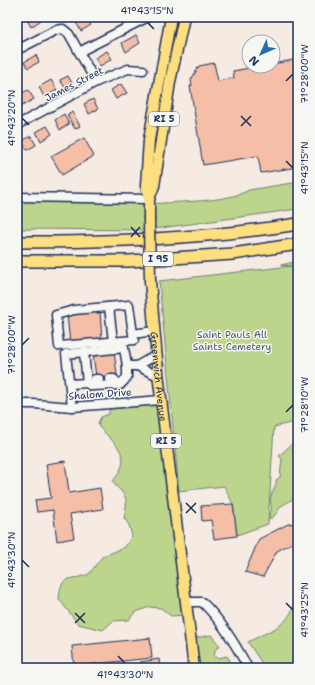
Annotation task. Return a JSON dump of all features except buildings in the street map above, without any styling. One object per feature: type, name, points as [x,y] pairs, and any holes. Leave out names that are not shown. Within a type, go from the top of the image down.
[{"type":"highway","name":"I 95","points":[[17,242],[103,242],[161,239],[226,234],[298,224]]},
{"type":"highway","name":"I 95","points":[[17,260],[129,261],[233,254],[298,244]]},
{"type":"main road","name":"Greenwich Avenue","points":[[171,17],[149,140],[146,186],[149,199],[150,281],[158,376],[186,602]]},
{"type":"main road","name":"Greenwich Avenue","points":[[149,199],[154,186],[170,82],[184,17]]},
{"type":"main road","name":"RI 5","points":[[186,602],[194,668]]},
{"type":"street","points":[[78,52],[148,17]]},
{"type":"street","points":[[17,50],[56,30],[63,29],[69,34],[96,82]]},
{"type":"street","name":"James Street","points":[[17,125],[96,82],[128,69],[143,70]]},
{"type":"street","points":[[17,197],[149,199]]},
{"type":"street","points":[[129,305],[133,334],[134,340],[59,346],[56,315],[74,310],[129,305]]},
{"type":"street","points":[[109,307],[113,341]]},
{"type":"street","points":[[133,334],[154,331]]},
{"type":"street","points":[[70,384],[118,385],[124,381],[127,376],[124,348],[66,354],[72,407]]},
{"type":"street","points":[[84,352],[89,384]]},
{"type":"street","points":[[137,366],[156,355]]},
{"type":"street","points":[[127,366],[137,366],[158,376]]},
{"type":"street","points":[[89,384],[95,379],[100,379]]},
{"type":"street","points":[[110,379],[114,379],[118,385]]},
{"type":"street","name":"Shalom Drive","points":[[17,404],[72,407],[161,400]]},
{"type":"street","points":[[186,602],[202,602],[208,608],[238,650],[248,668]]},
{"type":"green space","points":[[298,182],[298,209],[147,230],[17,229],[17,197],[149,199],[151,204],[202,201],[228,197],[249,190]]},
{"type":"green space","name":"Saint Pauls All Saints Cemetery","points":[[298,261],[298,421],[274,427],[268,524],[237,535],[233,504],[224,486],[179,491],[159,281],[291,266],[281,265]]},
{"type":"green space","points":[[160,400],[187,615],[171,616],[161,608],[149,607],[134,613],[129,620],[113,621],[103,630],[78,624],[59,599],[64,581],[89,574],[102,557],[125,547],[132,536],[129,525],[124,518],[126,511],[126,500],[124,494],[113,481],[119,472],[123,458],[117,446],[99,427],[98,423],[101,417],[109,414],[110,402]]},
{"type":"green space","points":[[297,439],[298,478],[293,499],[281,506],[275,515],[270,519],[271,496],[276,480],[280,477],[282,459],[279,456]]},
{"type":"green space","points":[[298,590],[298,668],[265,668],[248,642],[282,624],[291,611]]},
{"type":"green space","points":[[211,635],[220,646],[215,650],[214,656],[218,658],[227,656],[235,668],[196,668],[195,638]]}]
